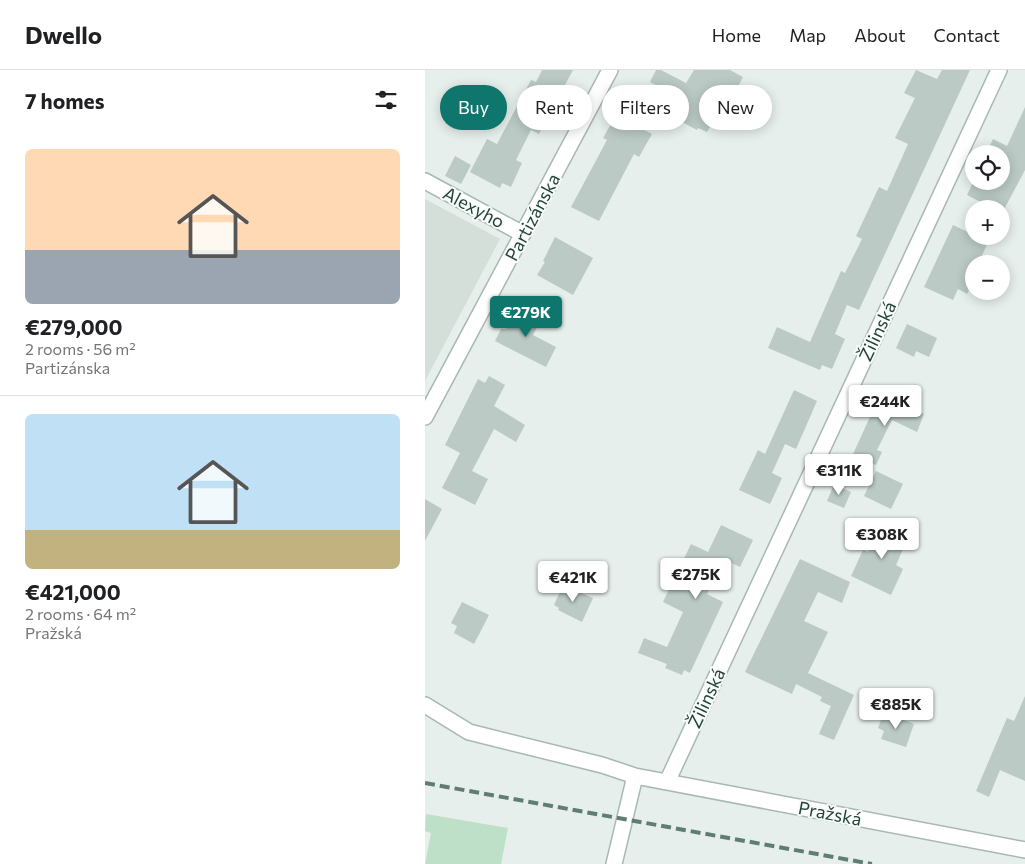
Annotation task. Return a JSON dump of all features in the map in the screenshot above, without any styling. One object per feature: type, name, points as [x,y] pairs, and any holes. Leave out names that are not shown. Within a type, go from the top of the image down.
[{"type":"street","name":"Partizánska","points":[[425,417],[610,70]]},
{"type":"street","name":"Žilinská","points":[[667,782],[999,70]]},
{"type":"street","name":"Alexyho","points":[[425,181],[523,234]]},
{"type":"street","name":"Pražská","points":[[425,705],[469,732],[602,765],[635,776],[1025,850]]},
{"type":"street","points":[[614,864],[635,776]]},
{"type":"shaded area","points":[[425,199],[500,239],[425,381]]},
{"type":"green space","points":[[426,814],[508,828],[501,864],[425,864],[431,833],[425,831]]},
{"type":"building","points":[[542,70],[573,70],[565,85],[528,85],[531,80],[536,82]]},
{"type":"building","points":[[656,70],[661,70],[686,83],[694,70],[730,70],[743,77],[739,85],[699,85],[699,128],[697,130],[689,126],[689,85],[656,85],[650,82]]},
{"type":"building","points":[[916,70],[937,79],[942,70],[970,70],[859,310],[847,305],[835,334],[845,339],[832,369],[822,365],[820,370],[768,348],[777,327],[810,342],[841,271],[845,273],[862,239],[856,236],[879,187],[887,191],[908,144],[895,138],[915,98],[904,93]]},
{"type":"building","points":[[517,106],[517,130],[531,130],[516,160],[522,163],[511,187],[502,183],[500,188],[470,172],[487,139],[497,144],[504,130],[507,130],[507,125]]},
{"type":"building","points":[[1025,107],[1025,170],[1009,200],[977,200],[967,195],[969,190],[1010,190],[1010,145],[1007,145]]},
{"type":"building","points":[[531,130],[541,130],[539,134]]},
{"type":"building","points":[[608,130],[644,130],[652,134],[639,157],[634,154],[599,221],[571,207],[607,140],[603,138]]},
{"type":"building","points":[[993,139],[1005,145],[990,145]]},
{"type":"building","points":[[455,156],[471,165],[461,184],[445,176]]},
{"type":"building","points":[[953,225],[965,231],[965,245],[987,245],[982,255],[965,255],[965,293],[958,289],[953,300],[924,287]]},
{"type":"building","points":[[555,237],[593,258],[573,295],[537,275],[545,262],[543,261]]},
{"type":"building","points":[[518,308],[541,320],[533,335],[556,347],[546,367],[495,341],[501,329],[506,329]]},
{"type":"building","points":[[907,324],[937,338],[929,357],[916,351],[914,357],[896,348]]},
{"type":"building","points":[[489,376],[505,385],[494,406],[525,425],[516,442],[494,429],[472,471],[488,479],[475,505],[442,488],[460,453],[445,445],[478,379],[485,383]]},
{"type":"building","points":[[794,390],[817,401],[796,449],[785,444],[772,473],[782,478],[770,504],[739,490],[758,450],[765,454]]},
{"type":"building","points":[[880,395],[924,414],[917,432],[892,420],[877,450],[882,452],[876,465],[853,454]]},
{"type":"building","points":[[876,471],[903,484],[891,509],[864,496]]},
{"type":"building","points":[[834,484],[851,492],[844,508],[827,501]]},
{"type":"building","points":[[425,499],[442,509],[425,541]]},
{"type":"building","points":[[882,522],[909,536],[896,565],[903,569],[891,595],[851,576],[863,550],[868,552]]},
{"type":"building","points":[[721,525],[753,540],[740,567],[723,559],[707,594],[723,602],[690,673],[684,670],[682,675],[665,668],[667,664],[638,653],[644,638],[667,647],[683,612],[663,602],[691,544],[708,552]]},
{"type":"building","points":[[800,559],[850,582],[842,603],[818,592],[804,621],[828,632],[808,673],[854,695],[834,740],[819,734],[831,706],[820,701],[822,697],[796,684],[792,694],[745,672]]},
{"type":"building","points":[[563,585],[593,598],[582,622],[558,610],[559,608],[554,605]]},
{"type":"building","points":[[462,602],[489,615],[474,644],[454,633],[457,626],[451,623]]},
{"type":"building","points":[[1025,696],[1025,781],[1000,770],[989,797],[976,791],[1007,718],[1014,721]]},
{"type":"building","points":[[884,712],[914,724],[906,747],[881,739],[884,731],[878,728]]},
{"type":"railway","points":[[425,783],[872,864]]}]
